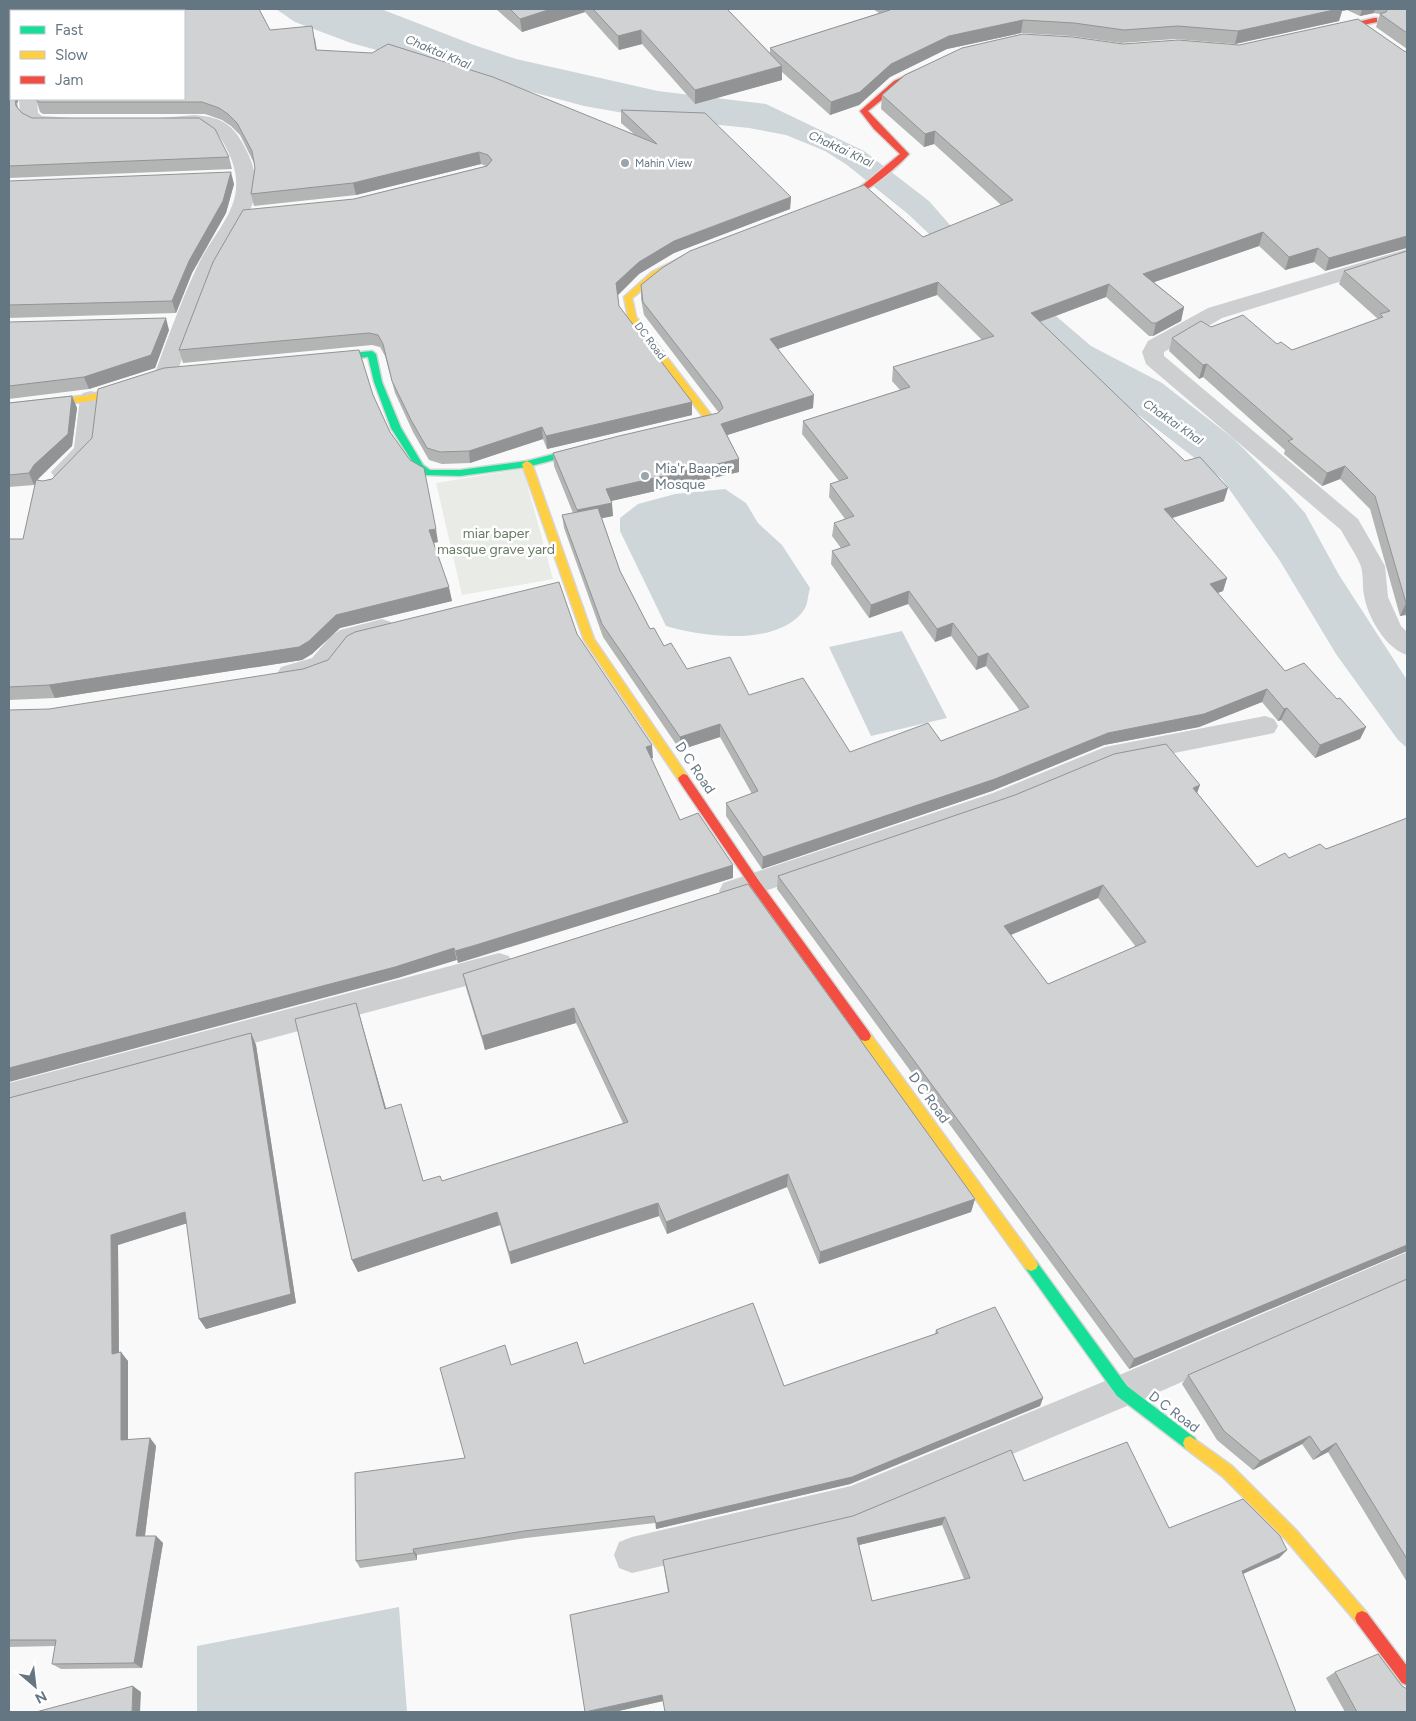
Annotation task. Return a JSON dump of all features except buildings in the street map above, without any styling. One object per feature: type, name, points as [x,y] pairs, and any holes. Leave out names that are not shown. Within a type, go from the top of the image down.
[{"type":"street","points":[[1316,34],[1356,24],[1378,22],[1362,9]]},
{"type":"street","points":[[1343,14],[1370,33]]},
{"type":"street","points":[[824,206],[861,191],[905,154],[877,127],[864,110],[897,83],[930,67]]},
{"type":"street","points":[[28,100],[29,114],[37,122],[82,122]]},
{"type":"street","points":[[9,407],[91,398],[162,375],[211,259],[248,214],[244,196],[236,176],[236,149],[226,132],[219,126],[205,122],[148,122]]},
{"type":"street","name":"DC Road","points":[[664,430],[710,420],[632,317],[628,297],[640,284],[660,270],[699,253]]},
{"type":"street","points":[[1407,255],[1215,313],[1156,346],[1153,352],[1154,359],[1350,525],[1373,566],[1376,596],[1390,631],[1407,646]]},
{"type":"street","points":[[161,322],[184,321]]},
{"type":"street","points":[[314,360],[372,354],[378,382],[396,428],[420,467],[428,473],[460,473],[527,464],[600,445]]},
{"type":"street","points":[[48,485],[85,450],[91,398]]},
{"type":"street","name":"D C Road","points":[[527,464],[558,585],[589,640],[755,884],[1122,1391],[1228,1471],[1291,1535],[1360,1615],[1407,1678]]},
{"type":"street","points":[[267,677],[306,671],[321,665],[340,642],[349,636],[406,622]]},
{"type":"street","points":[[707,899],[1002,800],[1105,757],[1265,726]]},
{"type":"street","points":[[9,1096],[470,974],[527,956]]},
{"type":"street","points":[[632,1555],[851,1504],[1122,1391],[1407,1268]]},
{"type":"green space","name":"miar baper masque grave yard","points":[[523,469],[553,579],[462,595],[436,483]]},
{"type":"water","name":"Chaktai Khal","points":[[276,9],[381,9],[516,59],[658,91],[766,104],[864,151],[929,201],[979,258],[1042,304],[1091,346],[1162,383],[1234,439],[1288,494],[1305,513],[1339,575],[1407,680],[1407,748],[1398,740],[1336,654],[1280,561],[1222,479],[1140,416],[1102,393],[1006,307],[908,214],[847,165],[825,151],[786,135],[749,128],[652,118],[584,106],[351,43],[295,22]]},
{"type":"water","points":[[725,489],[746,503],[758,523],[782,545],[810,588],[804,610],[792,622],[777,630],[759,634],[719,636],[666,626],[620,531],[620,518],[638,504],[675,494]]},
{"type":"water","points":[[902,631],[947,718],[871,736],[829,647]]},
{"type":"water","points":[[399,1607],[407,1712],[197,1712],[197,1646]]},
{"type":"traffic: fast","points":[[322,359],[372,354],[378,382],[396,428],[420,467],[428,473],[460,473],[527,464],[589,448]]},
{"type":"traffic: fast","points":[[1031,1265],[1122,1391],[1190,1443]]},
{"type":"traffic: slow","points":[[679,427],[710,420],[632,317],[628,297],[655,274],[686,258]]},
{"type":"traffic: slow","points":[[9,407],[91,398],[132,384]]},
{"type":"traffic: slow","points":[[527,464],[589,640],[683,778]]},
{"type":"traffic: slow","points":[[865,1036],[1031,1265]]},
{"type":"traffic: slow","points":[[1190,1443],[1227,1471],[1291,1535],[1362,1618]]},
{"type":"traffic: jam","points":[[1325,31],[1374,20]]},
{"type":"traffic: jam","points":[[831,203],[861,191],[905,154],[877,127],[864,111],[897,83],[918,73]]},
{"type":"traffic: jam","points":[[683,778],[755,884],[865,1036]]},
{"type":"traffic: jam","points":[[1362,1618],[1407,1678]]},
{"type":"place","name":"Mahin View","points":[[625,163]]},
{"type":"place","name":"Mia'r Baaper Mosque","points":[[645,476]]}]
